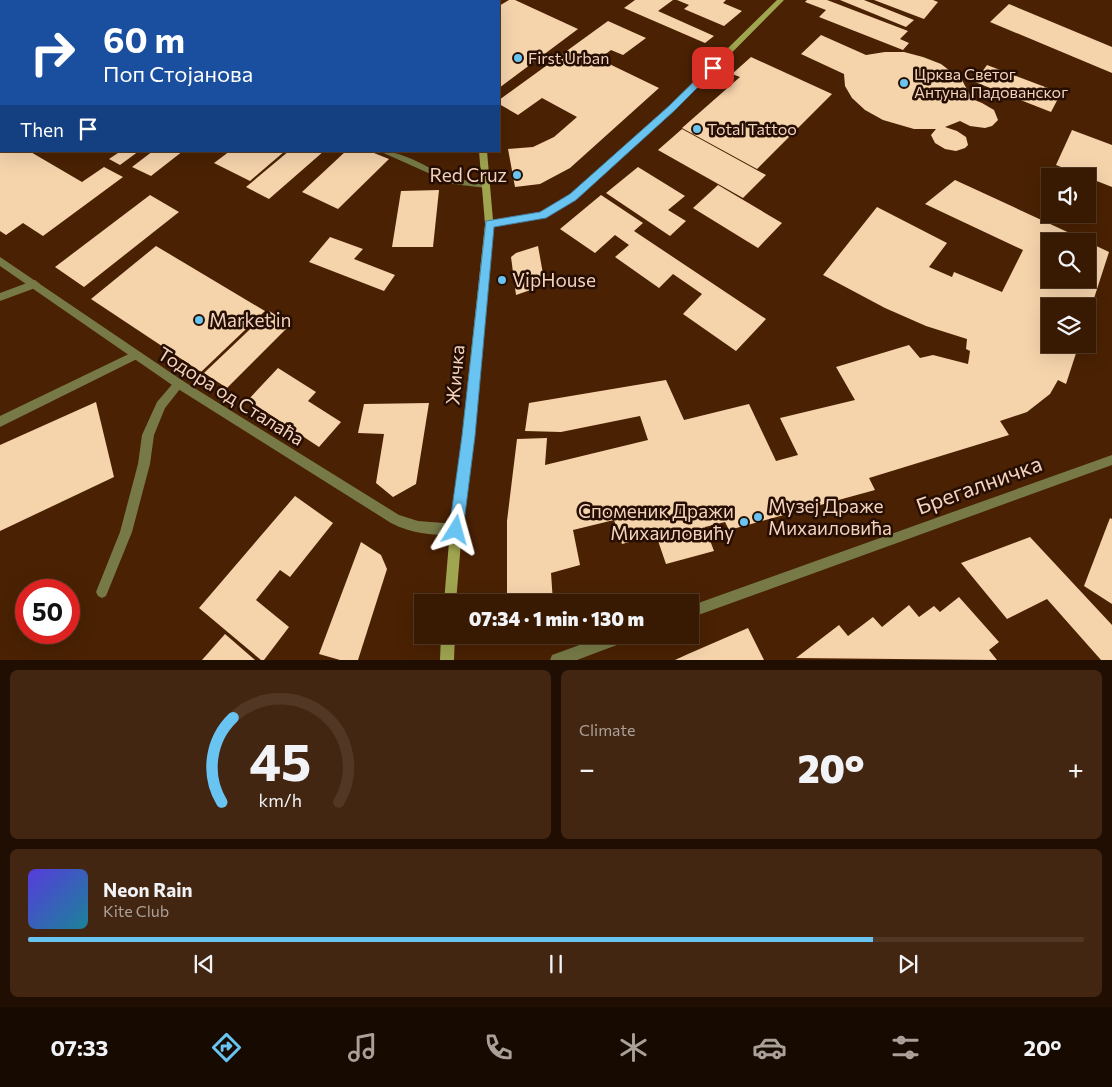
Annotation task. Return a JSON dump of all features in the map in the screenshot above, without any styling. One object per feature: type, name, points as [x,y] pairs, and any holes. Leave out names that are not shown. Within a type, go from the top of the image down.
[{"type":"street","points":[[489,224],[542,215],[573,197],[672,108],[781,0]]},
{"type":"street","points":[[385,152],[456,182],[486,185]]},
{"type":"street","name":"Жичка","points":[[451,594],[489,224],[483,152]]},
{"type":"street","name":"Тодора од Сталаћа","points":[[0,260],[179,384],[395,520],[407,526],[456,530]]},
{"type":"street","points":[[0,297],[35,284]]},
{"type":"street","points":[[0,422],[135,355]]},
{"type":"street","points":[[102,592],[126,532],[144,464],[148,435],[161,405],[179,384]]},
{"type":"street","name":"Брегалничка","points":[[699,609],[1112,460]]},
{"type":"street","points":[[447,660],[448,644]]},
{"type":"street","points":[[557,660],[601,644]]},
{"type":"building","name":"First Urban","points":[[509,0],[515,0],[578,29],[500,87],[500,5]]},
{"type":"building","points":[[635,0],[673,0],[658,11],[714,36],[705,43],[624,8]]},
{"type":"building","points":[[677,0],[726,0],[723,3],[742,11],[724,26],[684,9],[689,5]]},
{"type":"building","points":[[807,0],[827,0],[908,31],[900,39],[909,43],[903,50],[819,17],[826,10],[805,2]]},
{"type":"building","points":[[840,0],[864,0],[914,20],[906,27]]},
{"type":"building","points":[[874,0],[933,0],[938,2],[924,19]]},
{"type":"building","points":[[1009,4],[1112,47],[1112,73],[990,22]]},
{"type":"building","points":[[608,21],[646,38],[623,55],[611,50],[599,59],[659,88],[570,168],[540,184],[515,187],[508,149],[533,147],[554,137],[577,117],[542,98],[518,115],[500,105],[500,99]]},
{"type":"building","name":"Црква Светог Антуна Падованског","points":[[821,35],[866,55],[904,52],[941,64],[962,80],[972,99],[994,110],[998,120],[992,126],[985,128],[970,126],[960,121],[945,127],[957,131],[966,137],[968,145],[956,151],[945,149],[935,143],[931,135],[936,129],[914,129],[883,120],[865,110],[852,98],[845,86],[844,74],[801,54]]},
{"type":"building","points":[[751,57],[832,94],[757,169],[682,128],[740,77],[732,74]]},
{"type":"building","points":[[987,65],[1061,93],[1051,112],[975,82]]},
{"type":"building","points":[[682,129],[766,175],[743,198],[658,150]]},
{"type":"building","points":[[1072,130],[1112,145],[1112,187],[1096,181],[1096,168],[1064,168],[1056,165]]},
{"type":"building","points":[[0,152],[31,152],[82,182],[104,167],[123,177],[43,236],[23,223],[6,235],[0,231]]},
{"type":"building","points":[[120,152],[138,152],[120,165],[109,159]]},
{"type":"building","points":[[152,152],[182,152],[151,176],[132,167]]},
{"type":"building","points":[[229,152],[284,152],[250,181],[214,163]]},
{"type":"building","points":[[288,152],[323,152],[269,199],[246,187]]},
{"type":"building","points":[[345,152],[372,152],[389,159],[338,209],[302,192]]},
{"type":"building","points":[[638,167],[685,196],[668,210],[686,221],[670,236],[606,193]]},
{"type":"building","points":[[955,180],[1041,220],[1041,223],[1048,223],[1070,233],[1041,233],[1041,288],[1096,288],[1096,246],[1109,252],[1094,298],[1041,298],[1041,353],[1076,353],[1066,384],[1058,380],[1050,394],[1027,412],[1000,421],[1009,435],[869,478],[875,490],[729,530],[725,522],[705,527],[714,551],[666,564],[656,535],[622,544],[614,520],[573,530],[580,565],[551,573],[552,594],[507,594],[507,521],[517,439],[547,438],[545,465],[648,440],[640,416],[561,432],[525,431],[529,403],[666,380],[684,420],[749,404],[776,461],[798,455],[780,418],[855,400],[836,367],[909,345],[920,358],[933,355],[968,364],[970,351],[966,349],[967,339],[926,326],[885,308],[823,275],[877,207],[947,243],[929,267],[952,277],[954,272],[1002,292],[1023,250],[925,204]]},
{"type":"building","points":[[718,185],[782,223],[758,248],[693,208]]},
{"type":"building","points":[[439,190],[433,247],[392,247],[401,191]]},
{"type":"building","points":[[150,195],[179,212],[84,287],[55,267]]},
{"type":"building","points":[[601,195],[643,223],[634,231],[766,319],[736,351],[683,314],[702,294],[673,274],[659,288],[615,257],[629,245],[615,235],[595,253],[560,229]]},
{"type":"building","points":[[330,237],[363,249],[354,259],[395,275],[384,291],[309,262]]},
{"type":"building","points":[[156,246],[265,311],[201,372],[91,299]]},
{"type":"building","points":[[538,246],[545,285],[516,295],[511,257],[516,253]]},
{"type":"building","points":[[269,311],[291,324],[227,388],[204,373]]},
{"type":"building","points":[[278,368],[316,392],[308,401],[341,422],[319,447],[248,400]]},
{"type":"building","points":[[96,402],[114,477],[0,531],[0,445]]},
{"type":"building","points":[[429,403],[416,484],[393,497],[376,483],[384,434],[358,433],[364,404]]},
{"type":"building","points":[[295,496],[333,523],[290,577],[280,570],[256,600],[289,627],[264,660],[261,660],[199,608]]},
{"type":"building","points":[[1110,518],[1112,519],[1112,604],[1084,586]]},
{"type":"building","points":[[1030,537],[1112,625],[1112,660],[1101,660],[1047,599],[1007,619],[961,563]]},
{"type":"building","points":[[361,542],[381,555],[387,569],[358,660],[340,660],[319,654]]},
{"type":"building","points":[[959,597],[999,642],[989,650],[997,660],[796,658],[839,625],[848,636],[873,617],[882,627],[909,605],[919,617],[934,606],[940,612]]},
{"type":"building","points":[[748,628],[764,660],[675,660],[688,654]]},
{"type":"building","points":[[225,634],[255,660],[202,660]]},
{"type":"place","name":"First Urban","points":[[518,58]]},
{"type":"place","name":"Црква Светог Антуна Падованског","points":[[904,83]]},
{"type":"place","name":"Total Tattoo","points":[[697,129]]},
{"type":"place","name":"Red Cruz","points":[[517,175]]},
{"type":"place","name":"VipHouse","points":[[502,280]]},
{"type":"place","name":"Market in","points":[[199,320]]},
{"type":"place","name":"Музеј Драже Михаиловића","points":[[758,517]]},
{"type":"place","name":"Споменик Дражи Михаиловићу","points":[[744,522]]},
{"type":"route","points":[[456,530],[468,436],[489,224],[542,215],[573,197],[633,144],[713,68]]}]
